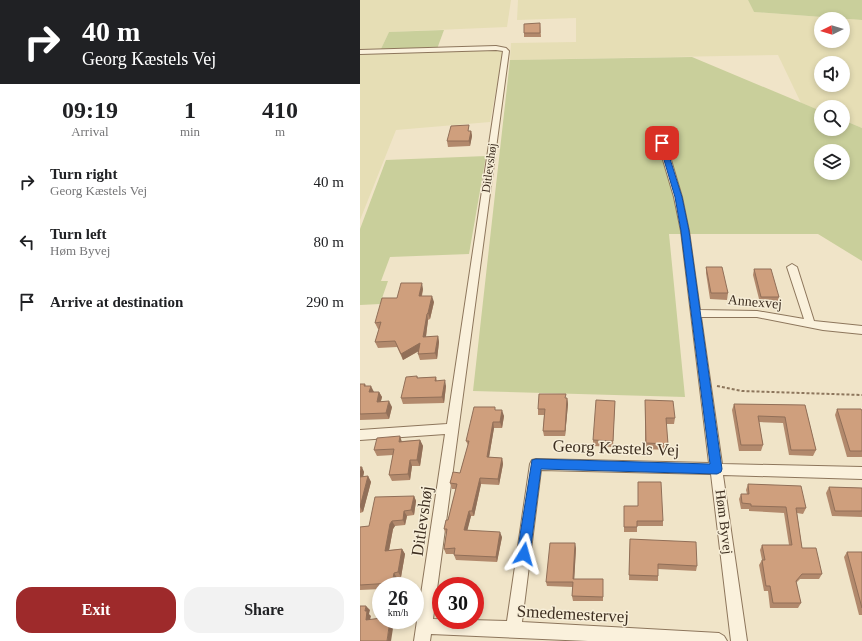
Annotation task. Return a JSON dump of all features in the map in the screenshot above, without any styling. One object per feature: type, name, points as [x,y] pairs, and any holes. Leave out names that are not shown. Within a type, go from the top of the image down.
[{"type":"street","name":"Ditlevshøj","points":[[360,52],[496,48],[504,49],[506,52],[423,634]]},
{"type":"street","name":"Høm Byvej","points":[[662,143],[678,197],[685,231],[739,641]]},
{"type":"street","name":"Annexvej","points":[[792,267],[810,323]]},
{"type":"street","name":"Annexvej","points":[[696,312],[757,314],[824,326],[862,330]]},
{"type":"street","points":[[360,435],[452,429]]},
{"type":"street","name":"Georg Kæstels Vej","points":[[514,629],[536,464],[862,473]]},
{"type":"street","name":"Smedemestervej","points":[[423,634],[514,629],[719,641]]},
{"type":"path","points":[[717,386],[742,391],[862,396]]},
{"type":"shaded area","points":[[360,0],[511,0],[507,27],[389,32],[380,51],[360,51]]},
{"type":"shaded area","points":[[518,0],[748,0],[754,12],[814,16],[814,48],[850,48],[850,19],[862,20],[862,128],[850,123],[850,100],[814,100],[814,108],[801,103],[778,55],[510,60],[511,43],[576,42],[576,18],[517,20]]},
{"type":"shaded area","points":[[496,49],[503,52],[490,122],[396,130],[360,220],[360,53]]},
{"type":"green space","points":[[748,0],[862,0],[862,20],[850,19],[850,12],[814,12],[814,16],[754,12]]},
{"type":"green space","points":[[444,30],[437,49],[380,51],[389,32]]},
{"type":"green space","points":[[692,57],[814,108],[814,136],[850,136],[850,123],[862,128],[862,261],[818,234],[669,234],[685,397],[473,391],[510,60]]},
{"type":"green space","points":[[486,156],[469,254],[390,257],[381,281],[388,281],[380,304],[360,305],[360,229],[386,160]]},
{"type":"building","points":[[540,23],[540,33],[524,33],[524,24]]},
{"type":"building","points":[[469,125],[468,131],[471,131],[469,141],[447,141],[451,126]]},
{"type":"building","points":[[706,267],[722,267],[728,293],[711,293]]},
{"type":"building","points":[[754,269],[771,269],[779,297],[761,297]]},
{"type":"building","points":[[401,283],[422,283],[419,296],[432,296],[423,337],[438,336],[435,353],[418,354],[420,343],[401,354],[395,341],[375,342],[381,322],[375,323],[382,298],[397,298]]},
{"type":"building","points":[[417,376],[417,378],[436,377],[435,381],[445,380],[442,397],[401,398],[406,377]]},
{"type":"building","points":[[360,384],[365,384],[364,386],[371,386],[369,392],[379,392],[377,402],[389,401],[386,413],[360,414]]},
{"type":"building","points":[[539,394],[566,394],[565,431],[543,431],[545,409],[538,409]]},
{"type":"building","points":[[596,400],[615,401],[613,441],[593,440]]},
{"type":"building","points":[[645,400],[673,401],[675,418],[666,418],[668,444],[646,443]]},
{"type":"building","points":[[734,404],[805,405],[816,450],[791,450],[785,417],[758,416],[763,445],[741,445]]},
{"type":"building","points":[[474,407],[495,407],[495,410],[502,410],[500,422],[493,422],[487,457],[502,458],[498,479],[480,478],[472,511],[469,511],[464,530],[500,532],[496,557],[454,555],[455,548],[444,549],[447,529],[444,529],[446,520],[448,520],[457,484],[450,483],[453,472],[460,473],[469,441],[466,441]]},
{"type":"building","points":[[837,409],[861,409],[862,451],[850,451]]},
{"type":"building","points":[[400,436],[399,442],[420,440],[417,460],[410,460],[408,474],[389,475],[394,449],[374,450],[377,438]]},
{"type":"building","points":[[368,476],[360,507],[360,477]]},
{"type":"building","points":[[638,482],[661,482],[663,521],[637,521],[637,527],[624,527],[624,506],[638,506]]},
{"type":"building","points":[[748,484],[801,486],[806,508],[796,508],[802,548],[816,548],[822,574],[802,574],[796,581],[801,603],[773,603],[770,586],[766,586],[762,560],[765,560],[762,545],[792,545],[786,507],[751,506],[751,504],[742,503],[741,494],[749,494]]},
{"type":"building","points":[[829,487],[862,488],[862,511],[835,511]]},
{"type":"building","points":[[414,496],[411,510],[404,511],[403,520],[392,521],[390,524],[385,551],[402,549],[398,572],[394,573],[393,577],[372,577],[372,584],[360,585],[360,527],[369,526],[375,497]]},
{"type":"building","points":[[630,539],[696,542],[697,566],[658,564],[658,576],[629,575]]},
{"type":"building","points":[[550,543],[575,543],[573,579],[603,579],[603,597],[572,596],[573,582],[546,582]]},
{"type":"building","points":[[847,552],[862,552],[862,608]]},
{"type":"building","points":[[360,606],[366,606],[366,620],[372,619],[372,629],[389,629],[387,641],[360,641]]},
{"type":"route","points":[[524,554],[536,464],[717,469],[685,231],[670,166],[662,143]]}]
